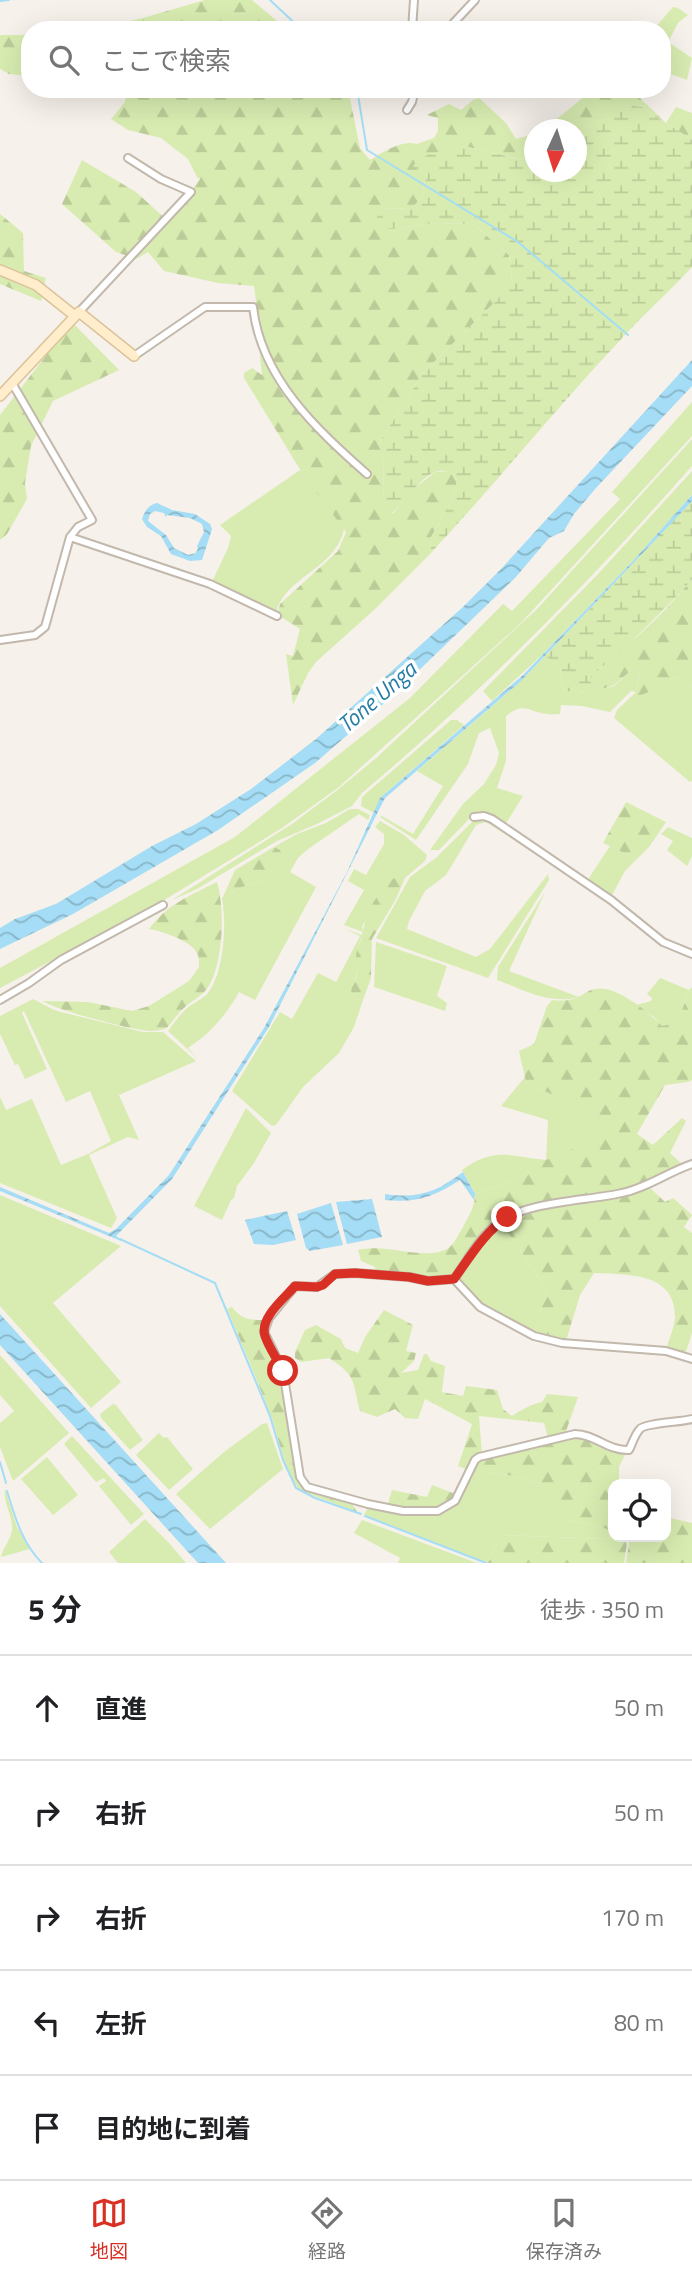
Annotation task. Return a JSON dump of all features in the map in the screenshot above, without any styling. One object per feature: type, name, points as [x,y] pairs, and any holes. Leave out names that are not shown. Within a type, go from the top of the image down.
[{"type":"street","points":[[413,21],[414,0]]},
{"type":"street","points":[[455,21],[475,0]]},
{"type":"street","points":[[407,110],[413,98]]},
{"type":"street","points":[[0,396],[191,192],[161,179],[128,158]]},
{"type":"street","points":[[0,270],[36,285],[134,356],[205,307],[253,307],[261,344],[284,385],[328,440],[367,474]]},
{"type":"street","points":[[0,640],[35,635],[45,627],[70,537],[78,527],[92,520],[12,383]]},
{"type":"street","points":[[70,537],[203,582],[277,616]]},
{"type":"street","points":[[474,817],[492,819],[611,900],[663,942],[692,954]]},
{"type":"street","points":[[0,1000],[61,960],[163,905]]},
{"type":"street","points":[[692,1164],[626,1192],[525,1210],[507,1217],[485,1236],[454,1279],[428,1281],[374,1274],[335,1274],[317,1287],[295,1286],[269,1318],[264,1332],[283,1371],[300,1477],[307,1487],[393,1510],[438,1511],[455,1502],[475,1460],[479,1457],[575,1434],[590,1436],[610,1447],[629,1450],[642,1427],[692,1419]]},
{"type":"street","points":[[454,1279],[480,1307],[534,1336],[562,1343],[666,1351],[692,1359]]},
{"type":"green space","points":[[205,0],[252,0],[277,21],[129,21]]},
{"type":"green space","points":[[673,7],[688,15],[678,23],[671,36],[671,21],[661,21]]},
{"type":"green space","points":[[0,35],[21,35],[21,75],[9,74],[0,69]]},
{"type":"green space","points":[[671,44],[692,58],[687,80],[671,74]]},
{"type":"green space","points":[[126,98],[350,98],[360,148],[370,160],[399,145],[417,144],[434,138],[438,131],[438,118],[427,115],[449,104],[461,110],[479,98],[506,123],[516,139],[524,137],[524,160],[464,146],[427,174],[421,199],[411,209],[385,208],[392,229],[434,223],[473,224],[509,255],[512,278],[497,300],[423,373],[379,443],[384,459],[383,499],[393,514],[410,492],[435,472],[451,471],[457,481],[454,496],[430,539],[431,553],[374,610],[316,662],[293,705],[286,654],[293,656],[300,629],[281,617],[278,611],[280,604],[338,551],[346,532],[304,476],[244,378],[244,373],[252,368],[262,375],[259,344],[263,342],[254,286],[218,283],[164,271],[148,252],[136,259],[116,252],[62,204],[82,160],[136,192],[169,222],[200,179],[188,159],[161,138],[128,130],[111,119]]},
{"type":"green space","points":[[583,98],[640,98],[665,122],[642,107],[623,105],[587,127],[587,119],[557,119]]},
{"type":"green space","points":[[622,105],[642,107],[692,140],[692,267],[599,363],[431,553],[430,539],[454,496],[457,480],[451,471],[435,472],[422,481],[398,508],[386,517],[383,499],[384,459],[379,443],[423,373],[497,300],[512,278],[509,255],[473,224],[434,223],[392,229],[374,227],[377,217],[384,208],[410,209],[421,199],[427,174],[413,167],[417,160],[464,146],[524,160],[524,182],[587,182],[587,127]]},
{"type":"green space","points":[[676,107],[692,113],[692,140],[666,123]]},
{"type":"green space","points":[[0,214],[23,233],[24,271],[46,278],[41,301],[0,284]]},
{"type":"green space","points":[[72,322],[119,370],[53,401],[31,446],[25,483],[27,499],[7,534],[0,540],[0,415]]},
{"type":"green space","points":[[692,402],[692,436],[521,623],[339,787],[282,828],[153,907],[0,988],[0,968],[235,837],[410,698],[503,604],[512,611],[620,499],[612,492]]},
{"type":"green space","points":[[692,439],[692,466],[614,552],[492,676],[362,793],[352,806],[277,841],[197,889],[172,900],[292,824],[375,759],[537,609]]},
{"type":"green space","points":[[300,470],[344,529],[331,554],[289,590],[276,613],[212,582],[231,536],[220,525]]},
{"type":"green space","points":[[692,471],[692,495],[542,655],[492,701],[483,691],[599,573]]},
{"type":"green space","points":[[692,501],[692,579],[626,647],[590,677],[590,682],[594,684],[591,687],[581,692],[567,691],[562,686],[560,666],[545,656]]},
{"type":"green space","points":[[692,579],[692,687],[676,676],[637,697],[640,673],[633,669],[614,685],[602,689],[590,682],[590,677],[630,643]]},
{"type":"green space","points":[[545,656],[560,666],[562,686],[567,691],[582,692],[594,684],[602,689],[614,686],[633,669],[640,672],[636,691],[660,687],[676,676],[692,687],[692,781],[614,718],[617,710],[636,692],[631,691],[610,712],[561,705],[560,714],[522,708],[506,716],[506,761],[497,788],[523,796],[505,825],[484,814],[473,815],[439,850],[430,850],[463,804],[484,784],[496,765],[499,753],[490,728],[479,733],[468,764],[416,840],[380,817],[413,834],[443,786],[417,771],[520,682]]},
{"type":"green space","points":[[451,720],[457,720],[464,725],[382,796],[374,813],[361,806],[362,797]]},
{"type":"green space","points":[[626,802],[666,822],[637,859],[603,843]]},
{"type":"green space","points":[[350,809],[358,809],[370,815],[368,820],[359,814],[298,858],[290,872],[316,887],[255,1000],[239,992],[217,1023],[188,1048],[198,1059],[168,1031],[185,1010],[205,996],[213,985],[223,948],[222,899],[242,887],[267,879],[280,851],[274,847]]},
{"type":"green space","points":[[481,817],[554,863],[554,866],[486,822],[476,825],[446,875],[425,891],[407,929],[476,957],[490,949],[548,874],[549,880],[488,978],[376,938],[410,877],[437,857],[475,819]]},
{"type":"green space","points":[[380,821],[404,835],[427,855],[425,861],[405,878],[394,878],[362,926],[363,932],[344,925],[364,890],[348,881],[354,869],[366,875],[384,844],[384,834],[375,827]]},
{"type":"green space","points":[[668,827],[692,838],[692,856],[687,866],[667,850],[673,841],[661,834]]},
{"type":"green space","points":[[610,846],[637,859],[625,871],[611,897],[587,881]]},
{"type":"green space","points":[[274,847],[280,850],[284,861],[275,874],[242,887],[222,899],[235,870]]},
{"type":"green space","points":[[394,878],[405,878],[372,939],[371,978],[363,1000],[354,999],[351,989],[357,973],[356,954],[366,918],[376,898]]},
{"type":"green space","points":[[217,882],[222,922],[219,953],[212,980],[206,990],[182,1009],[167,1028],[150,1031],[129,1027],[77,1014],[43,1001],[88,1002],[132,1011],[149,1006],[189,981],[199,967],[195,950],[176,937],[149,929],[171,907]]},
{"type":"green space","points":[[545,892],[509,971],[579,997],[547,998],[497,980],[498,967]]},
{"type":"green space","points":[[343,928],[362,935],[351,992],[354,999],[363,1000],[354,1027],[339,1053],[303,1087],[276,1125],[272,1126],[232,1091],[280,1012],[292,1019],[318,973],[336,982],[360,936]]},
{"type":"green space","points":[[376,942],[447,966],[437,996],[447,1003],[445,1011],[374,987]]},
{"type":"green space","points":[[660,978],[689,990],[680,1015],[670,1026],[662,1026],[636,1005],[651,1001],[652,998],[647,994]]},
{"type":"green space","points":[[692,987],[692,1080],[665,1085],[637,1134],[653,1145],[682,1118],[686,1121],[670,1153],[683,1165],[625,1191],[561,1202],[500,1221],[454,1278],[375,1272],[375,1267],[361,1261],[358,1250],[368,1248],[426,1253],[445,1250],[455,1241],[462,1229],[474,1204],[475,1194],[515,1180],[546,1160],[579,1146],[595,1128],[573,1105],[526,1082],[519,1051],[534,1044],[547,1006],[552,1000],[574,999],[595,989],[612,991],[640,1007],[662,1026],[677,1018]]},
{"type":"green space","points":[[33,999],[65,1013],[143,1032],[163,1032],[196,1061],[119,1095],[139,1140],[128,1137],[89,1155],[117,1218],[111,1228],[0,1183],[0,1097],[6,1110],[32,1099],[61,1165],[111,1141],[90,1091],[66,1102],[24,1011],[22,1013],[47,1069],[25,1079],[18,1064],[15,1065],[0,1034],[0,1016]]},
{"type":"green space","points":[[525,1077],[526,1082],[573,1105],[595,1128],[579,1146],[547,1160],[515,1180],[475,1194],[462,1170],[484,1158],[503,1155],[546,1160],[548,1120],[501,1106]]},
{"type":"green space","points":[[246,1108],[271,1133],[237,1186],[222,1220],[194,1206]]},
{"type":"green space","points":[[647,1185],[665,1202],[673,1198],[692,1215],[684,1227],[692,1233],[692,1333],[685,1355],[666,1350],[675,1318],[673,1303],[667,1291],[647,1279],[620,1274],[594,1273],[580,1295],[566,1341],[533,1335],[547,1290],[501,1223],[516,1214]]},
{"type":"green space","points":[[0,1195],[121,1246],[53,1303],[121,1382],[91,1408],[0,1306]]},
{"type":"green space","points":[[501,1223],[547,1290],[533,1335],[485,1311],[456,1279],[484,1239]]},
{"type":"green space","points":[[232,1307],[239,1315],[265,1320],[264,1324],[280,1368],[305,1489],[351,1502],[357,1512],[301,1491],[295,1484],[286,1465],[271,1416],[227,1309]]},
{"type":"green space","points":[[384,1310],[413,1325],[406,1351],[416,1353],[414,1361],[401,1373],[418,1370],[424,1354],[427,1354],[431,1361],[445,1366],[442,1392],[463,1396],[466,1386],[497,1390],[503,1409],[512,1416],[542,1402],[547,1394],[578,1397],[565,1434],[548,1438],[544,1423],[479,1416],[482,1455],[468,1470],[458,1466],[472,1424],[425,1399],[418,1419],[405,1418],[395,1409],[377,1417],[360,1411],[352,1380],[338,1364],[329,1358],[301,1362],[295,1358],[305,1330],[316,1325],[341,1339],[345,1348],[358,1353],[365,1337]]},
{"type":"green space","points":[[0,1355],[69,1433],[13,1481],[0,1447],[0,1423],[14,1411],[0,1395]]},
{"type":"green space","points":[[113,1404],[143,1440],[130,1450],[101,1418],[100,1414]]},
{"type":"green space","points":[[267,1423],[283,1469],[210,1529],[176,1494],[224,1452]]},
{"type":"green space","points":[[159,1433],[164,1438],[167,1437],[193,1469],[169,1490],[136,1455]]},
{"type":"green space","points":[[573,1435],[627,1451],[619,1467],[619,1479],[608,1479],[608,1531],[564,1519],[554,1512],[548,1494],[537,1482],[485,1472],[473,1466],[477,1460]]},
{"type":"green space","points":[[72,1436],[144,1514],[131,1525],[99,1486],[106,1481],[104,1478],[96,1482],[64,1444]]},
{"type":"green space","points":[[47,1457],[78,1495],[53,1515],[21,1479]]},
{"type":"green space","points":[[473,1466],[485,1472],[537,1482],[564,1519],[607,1529],[608,1538],[502,1535],[487,1563],[364,1515],[369,1506],[446,1510]]},
{"type":"green space","points":[[432,1485],[458,1495],[444,1507],[435,1509],[387,1507],[392,1490],[427,1497]]},
{"type":"green space","points":[[5,1489],[17,1527],[30,1549],[1,1557],[12,1530]]},
{"type":"green space","points":[[671,1518],[692,1523],[692,1563],[626,1563],[629,1542],[671,1542]]},
{"type":"green space","points":[[145,1519],[186,1563],[118,1563],[109,1552]]},
{"type":"green space","points":[[362,1520],[477,1563],[398,1563],[400,1558],[354,1533]]},
{"type":"green space","points":[[502,1535],[607,1539],[608,1542],[627,1542],[624,1563],[487,1563]]},
{"type":"water","name":"Tone Unga","points":[[692,360],[692,386],[596,488],[574,514],[564,531],[549,538],[515,578],[389,699],[315,763],[218,830],[73,914],[0,949],[0,928],[15,919],[56,904],[152,846],[196,824],[251,789],[316,739],[464,606],[501,569]]},
{"type":"water","points":[[692,495],[692,501],[681,513],[520,682],[385,798],[269,1027],[172,1179],[116,1236],[122,1240],[0,1191],[0,1187],[109,1233],[116,1229],[169,1175],[264,1028],[347,872],[380,798],[523,675],[632,562]]},
{"type":"water","points":[[154,504],[195,514],[210,524],[212,529],[202,560],[190,561],[171,554],[161,536],[147,527],[142,519],[147,509]],"holes":[[[155,511],[164,513],[166,517],[190,518],[202,524],[204,532],[196,553],[188,555],[174,548],[166,535],[148,521],[150,514]]]},
{"type":"water","points":[[463,1172],[475,1194],[474,1200],[460,1180],[424,1198],[385,1200],[385,1194],[417,1195],[436,1189]]},
{"type":"water","points":[[372,1199],[382,1237],[347,1244],[336,1202]]},
{"type":"water","points":[[331,1203],[343,1245],[310,1251],[306,1248],[297,1214]]},
{"type":"water","points":[[287,1211],[296,1240],[273,1245],[254,1244],[245,1220]]},
{"type":"water","points":[[0,1314],[226,1563],[198,1563],[0,1345]]},
{"type":"waterway","points":[[0,1],[9,0]]},
{"type":"waterway","points":[[270,0],[292,21]]},
{"type":"waterway","points":[[358,98],[367,150],[518,242],[628,335]]},
{"type":"waterway","points":[[120,1239],[215,1283],[270,1416],[283,1460],[296,1488],[315,1498],[361,1514]]},
{"type":"waterway","points":[[0,1462],[6,1483]]},
{"type":"waterway","points":[[7,1491],[24,1538],[42,1563]]},
{"type":"waterway","points":[[365,1516],[486,1563]]},
{"type":"route","points":[[283,1371],[266,1338],[264,1328],[295,1286],[317,1287],[335,1274],[355,1273],[437,1282],[454,1279],[485,1236],[507,1217]]}]
